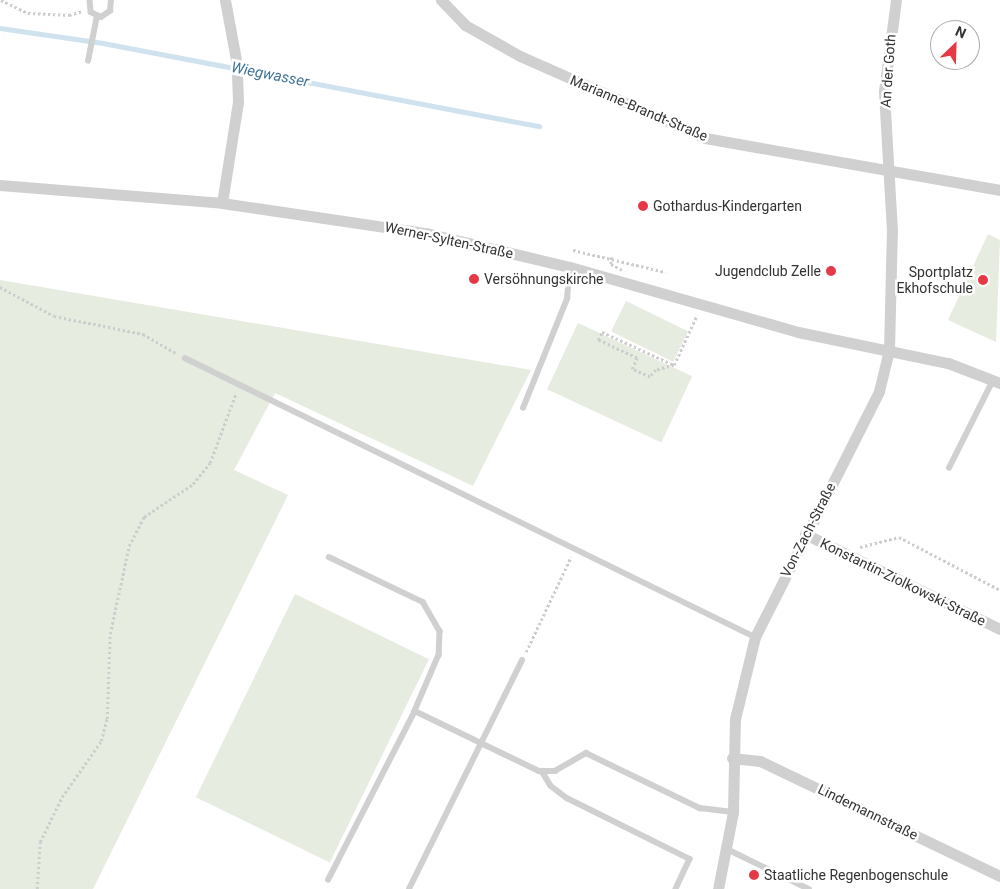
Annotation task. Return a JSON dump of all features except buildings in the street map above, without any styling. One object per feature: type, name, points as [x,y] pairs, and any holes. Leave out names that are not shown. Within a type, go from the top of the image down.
[{"type":"street","points":[[222,203],[237,125],[238,82],[237,65],[225,0]]},
{"type":"street","name":"Marianne-Brandt-Straße","points":[[441,0],[465,25],[520,56],[679,128],[733,145],[1000,190]]},
{"type":"street","name":"An der Goth","points":[[888,172],[884,91],[896,0]]},
{"type":"street","name":"Von-Zach-Straße","points":[[718,889],[729,850],[733,812],[732,758],[741,684],[755,637],[805,534],[879,391],[888,350],[892,231],[888,172]]},
{"type":"street","name":"Werner-Sylten-Straße","points":[[0,185],[222,203],[426,233],[570,267],[798,332],[948,363],[997,381]]},
{"type":"street","name":"Konstantin-Ziolkowski-Straße","points":[[805,534],[1000,629]]},
{"type":"street","name":"Lindemannstraße","points":[[732,758],[760,761],[1000,876]]},
{"type":"lane","points":[[90,0],[89,8],[97,16]]},
{"type":"lane","points":[[97,16],[108,14],[111,0]]},
{"type":"lane","points":[[88,61],[97,16]]},
{"type":"lane","points":[[524,408],[567,299],[570,267]]},
{"type":"lane","points":[[184,358],[755,637]]},
{"type":"lane","points":[[950,468],[997,381]]},
{"type":"lane","points":[[328,557],[423,602],[440,631],[439,655],[415,711],[328,880]]},
{"type":"lane","points":[[409,889],[522,660]]},
{"type":"lane","points":[[415,711],[542,771],[551,786],[567,798],[690,859],[676,889]]},
{"type":"lane","points":[[542,771],[571,765],[586,753],[700,808],[733,812]]},
{"type":"lane","points":[[729,850],[809,889]]},
{"type":"path","points":[[1,0],[28,13],[49,16],[89,8]]},
{"type":"path","points":[[573,250],[665,272]]},
{"type":"path","points":[[612,259],[619,266]]},
{"type":"path","points":[[0,287],[54,316],[144,334],[184,358]]},
{"type":"path","points":[[674,366],[701,304]]},
{"type":"path","points":[[602,332],[674,366],[656,370],[650,377],[632,369],[637,358],[598,340],[602,332]]},
{"type":"path","points":[[37,889],[40,842],[62,797],[100,741],[107,719],[110,634],[128,546],[144,517],[193,484],[210,463],[238,384]]},
{"type":"path","points":[[844,553],[899,537],[1000,590]]},
{"type":"path","points":[[522,660],[575,549]]},
{"type":"shaded area","name":"Sportplatz Ekhofschule","points":[[988,234],[1000,240],[996,342],[948,320]]},
{"type":"shaded area","points":[[0,280],[531,370],[473,486],[275,393],[234,470],[288,495],[93,889],[0,889]]},
{"type":"shaded area","points":[[626,301],[688,331],[673,362],[611,332]]},
{"type":"shaded area","points":[[578,323],[692,376],[661,442],[547,389]]},
{"type":"shaded area","points":[[295,594],[429,659],[330,862],[196,797]]},
{"type":"waterway","name":"Wiegwasser","points":[[0,28],[103,43],[539,126]]},
{"type":"place","name":"Gothardus-Kindergarten","points":[[643,206]]},
{"type":"place","name":"Jugendclub Zelle","points":[[831,271]]},
{"type":"place","name":"Versöhnungskirche","points":[[474,279]]},
{"type":"place","name":"Sportplatz Ekhofschule","points":[[983,280]]},
{"type":"place","name":"Staatliche Regenbogenschule","points":[[754,875]]}]
